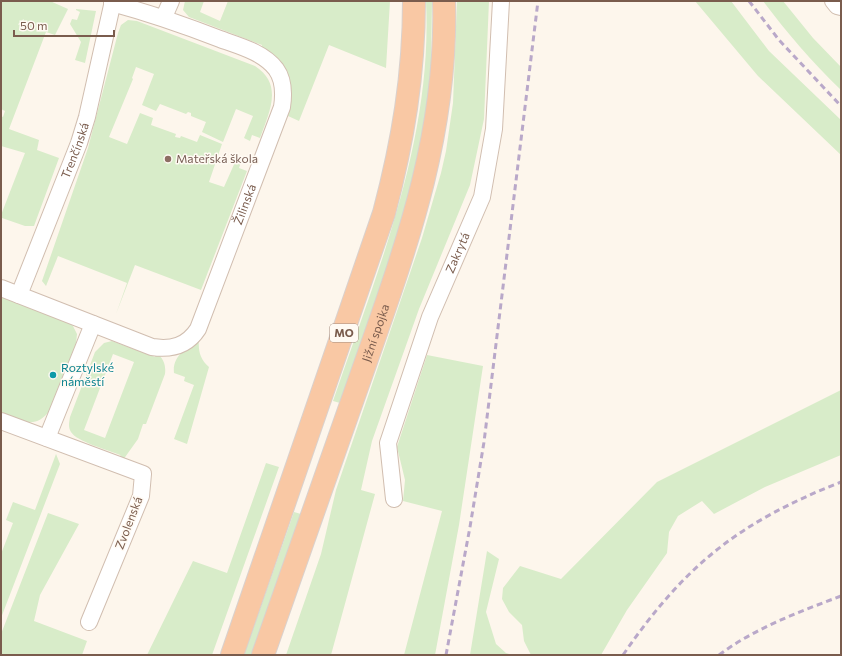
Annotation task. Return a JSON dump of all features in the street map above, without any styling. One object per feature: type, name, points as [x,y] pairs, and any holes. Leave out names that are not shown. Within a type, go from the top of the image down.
[{"type":"highway","name":"MO","points":[[232,655],[384,213],[400,149],[408,107],[414,36],[414,1]]},
{"type":"highway","name":"Jižní spojka","points":[[263,655],[385,307],[418,204],[429,163],[441,90],[444,54],[444,1]]},
{"type":"street","points":[[164,17],[171,1]]},
{"type":"street","name":"Zakrytá","points":[[394,499],[388,443],[430,317],[482,197],[494,129],[501,1]]},
{"type":"street","points":[[833,1],[841,7]]},
{"type":"street","name":"Žilinská","points":[[93,324],[152,347],[164,349],[176,347],[193,338],[198,329],[282,107],[284,91],[276,69],[266,59],[256,53],[164,17],[113,2]]},
{"type":"street","name":"Trenčínská","points":[[19,295],[79,143],[87,117],[113,2]]},
{"type":"street","points":[[1,288],[93,324],[47,438],[1,421]]},
{"type":"street","name":"Zvolenská","points":[[47,438],[143,474],[141,496],[89,622]]},
{"type":"green space","points":[[1,1],[50,1],[68,9],[55,35],[46,32],[9,129],[39,140],[37,150],[59,158],[34,226],[25,226],[2,218],[1,215],[25,153],[1,146],[1,116],[3,117],[5,111],[1,109]]},
{"type":"green space","points":[[185,1],[204,1],[200,12],[220,21],[228,1],[390,1],[386,68],[329,45],[299,121],[288,116],[290,106],[290,86],[261,49],[262,45],[189,17],[183,10]]},
{"type":"green space","points":[[426,1],[432,1],[431,70],[420,153],[395,244],[340,403],[333,401],[384,254],[399,205],[411,155],[421,104],[426,53]]},
{"type":"green space","points":[[457,1],[489,1],[484,119],[470,185],[419,309],[372,441],[361,490],[375,494],[331,655],[286,655],[321,554],[336,490],[422,238],[441,173],[446,151],[453,103]]},
{"type":"green space","points":[[695,1],[731,1],[769,51],[841,120],[841,155],[758,76]]},
{"type":"green space","points":[[763,1],[783,1],[813,38],[841,67],[841,90],[800,47]]},
{"type":"green space","points":[[76,9],[96,11],[85,63],[75,60],[81,42],[70,24],[72,19],[77,20],[80,12]]},
{"type":"green space","name":"Mateřská škola","points":[[128,20],[137,21],[255,66],[264,73],[269,82],[272,90],[272,99],[260,138],[252,135],[250,141],[244,138],[253,116],[236,109],[223,142],[202,132],[206,122],[191,116],[191,113],[188,112],[186,114],[160,104],[156,111],[142,105],[154,74],[136,67],[132,78],[133,79],[109,137],[127,144],[140,113],[153,118],[151,125],[176,134],[175,137],[180,138],[181,136],[197,142],[200,135],[222,144],[209,182],[224,187],[236,160],[241,162],[239,168],[247,171],[201,290],[135,265],[116,314],[127,283],[58,256],[46,286],[42,281],[88,148],[118,33],[121,25]]},
{"type":"green space","points":[[1,295],[72,324],[77,334],[76,344],[50,410],[39,420],[33,422],[21,421],[1,413]]},
{"type":"green space","points":[[199,339],[200,354],[209,367],[187,444],[174,439],[194,385],[184,381],[185,377],[174,373],[174,367],[175,362],[181,353]]},
{"type":"green space","points":[[112,341],[155,357],[156,353],[161,357],[165,365],[165,374],[146,424],[143,424],[138,439],[123,460],[120,455],[74,436],[69,427],[70,417],[95,352],[104,343]],"holes":[[[113,354],[134,362],[105,438],[84,430]]]},
{"type":"green space","points":[[427,355],[483,366],[459,525],[435,655],[404,655],[442,511],[403,501],[405,480],[397,447]]},
{"type":"green space","points":[[841,390],[841,455],[765,487],[714,514],[702,501],[678,516],[669,532],[667,553],[627,610],[601,655],[531,655],[524,641],[522,625],[509,612],[502,599],[503,588],[520,566],[561,579],[657,482]]},
{"type":"green space","points":[[56,454],[60,464],[1,618],[1,554],[13,523],[6,520],[13,502],[35,510]]},
{"type":"green space","points":[[266,463],[279,467],[212,655],[147,655],[193,561],[227,573]]},
{"type":"green space","points":[[294,512],[301,514],[252,655],[244,655]]},
{"type":"green space","points":[[48,513],[79,524],[40,595],[34,621],[87,641],[82,655],[1,655],[1,634]]},
{"type":"green space","points":[[487,551],[499,559],[486,612],[496,644],[506,653],[512,655],[470,655]]},
{"type":"railway","points":[[446,655],[484,442],[538,1]]},
{"type":"railway","points":[[749,1],[779,40],[841,106]]},
{"type":"railway","points":[[623,655],[646,623],[669,596],[692,571],[717,550],[773,513],[805,497],[841,482]]},
{"type":"railway","points":[[719,655],[733,645],[762,629],[841,596]]},
{"type":"place","name":"Mateřská škola","points":[[168,159]]},
{"type":"place","name":"Roztylské náměstí","points":[[53,375]]}]
